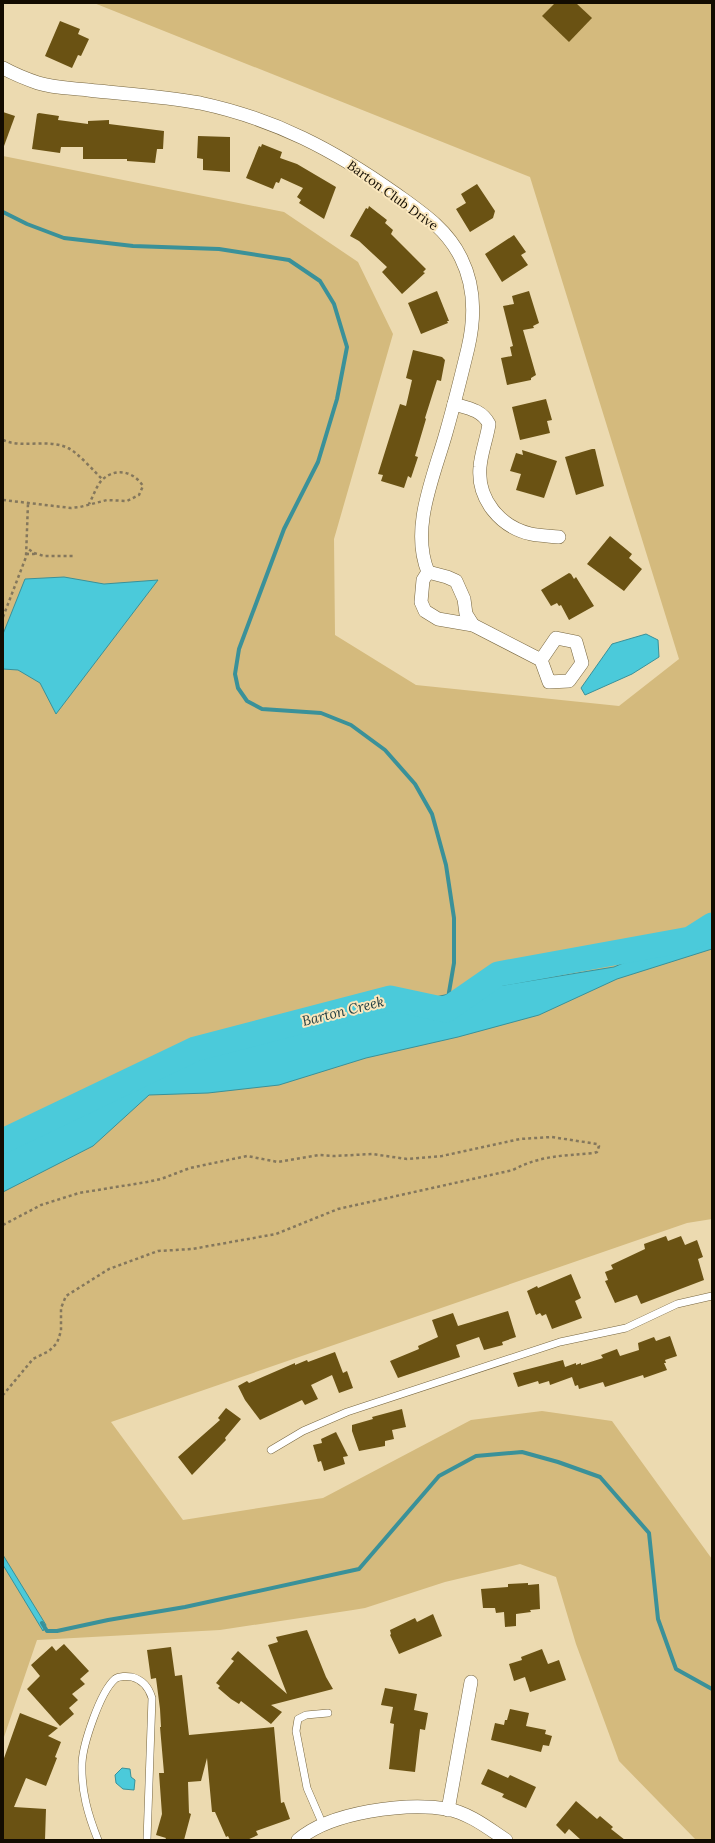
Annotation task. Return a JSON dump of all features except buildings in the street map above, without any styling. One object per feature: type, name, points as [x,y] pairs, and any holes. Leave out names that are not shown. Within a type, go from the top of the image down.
[{"type":"street","name":"Barton Club Drive","points":[[3,68],[39,83],[178,99],[222,108],[266,121],[298,134],[339,156],[427,216],[447,236],[456,248],[465,266],[472,288],[473,319],[471,337],[425,510],[421,538],[424,562],[428,572]]},
{"type":"street","points":[[454,404],[483,414],[489,424],[480,466],[480,480],[486,499],[499,517],[519,530],[532,535],[559,537]]},
{"type":"street","points":[[473,625],[466,614],[464,599],[456,582],[447,577],[428,572],[423,580],[421,602],[425,611],[438,619],[473,625],[541,660]]},
{"type":"street","points":[[448,1810],[471,1682]]},
{"type":"street","points":[[298,1840],[305,1834],[323,1825],[361,1813],[400,1807],[448,1810],[480,1822],[506,1840]]},
{"type":"lane","points":[[271,1450],[303,1431],[347,1412],[560,1342],[626,1328],[677,1304],[712,1296]]},
{"type":"lane","points":[[98,1840],[88,1814],[82,1788],[82,1761],[88,1733],[105,1689],[116,1678],[129,1676],[137,1678],[149,1688],[152,1698],[147,1840]]},
{"type":"lane","points":[[323,1825],[307,1788],[296,1731],[298,1719],[306,1715],[328,1713]]},
{"type":"path","points":[[3,440],[11,443],[53,444],[68,448],[102,479]]},
{"type":"path","points":[[3,500],[71,508],[108,500],[127,501],[139,495],[143,486],[138,479],[126,472],[116,472],[102,479],[89,504]]},
{"type":"path","points":[[3,617],[19,578],[26,554],[28,503]]},
{"type":"path","points":[[27,548],[34,553],[44,556],[74,556]]},
{"type":"path","points":[[26,554],[34,553]]},
{"type":"path","points":[[3,1225],[42,1205],[78,1193],[161,1179],[190,1168],[247,1156],[278,1162],[319,1155],[334,1156],[372,1154],[408,1159],[421,1159],[479,1149],[520,1139],[552,1137],[596,1144],[599,1146],[597,1152],[594,1153],[548,1156],[529,1162],[513,1170],[338,1209],[276,1234],[192,1249],[158,1251],[109,1269],[66,1296],[61,1308],[62,1331],[57,1344],[50,1351],[33,1359],[3,1395]]},
{"type":"shaded area","points":[[94,3],[712,3],[712,1219],[687,1223],[111,1422],[183,1520],[323,1498],[471,1420],[542,1411],[612,1421],[712,1559],[712,1840],[696,1840],[619,1761],[576,1644],[556,1577],[520,1564],[445,1582],[365,1608],[353,1610],[220,1630],[37,1640],[3,1740],[3,156],[284,212],[358,262],[393,334],[334,539],[335,635],[416,685],[619,706],[679,659],[530,177]]},
{"type":"water","points":[[64,577],[104,584],[158,580],[56,714],[40,683],[18,670],[3,669],[3,634],[25,579]]},
{"type":"water","points":[[646,634],[658,640],[659,657],[632,674],[585,695],[581,688],[612,644]]},
{"type":"water","points":[[712,924],[712,949],[617,979],[539,1015],[458,1037],[366,1058],[279,1085],[208,1093],[149,1095],[93,1146],[3,1192],[3,1147],[12,1140],[85,1099],[190,1060],[354,1015],[449,994],[614,967]]},
{"type":"water","points":[[3,1555],[46,1625],[43,1631],[3,1565]]},
{"type":"water","points":[[122,1768],[130,1769],[131,1777],[135,1780],[134,1790],[123,1789],[116,1783],[115,1775]]},
{"type":"waterway","points":[[3,212],[27,224],[64,238],[133,246],[219,249],[289,260],[320,281],[334,304],[347,347],[337,399],[318,462],[284,529],[239,649],[235,674],[238,688],[247,701],[262,709],[321,713],[351,725],[385,750],[415,784],[432,814],[446,865],[454,918],[454,963],[448,998]]},
{"type":"waterway","name":"Barton Creek","points":[[3,1141],[195,1049],[390,998],[446,1010],[498,974],[690,939],[712,925]]},
{"type":"waterway","points":[[42,1623],[47,1631],[57,1631],[108,1620],[185,1607],[359,1569],[439,1476],[476,1456],[522,1452],[558,1462],[600,1477],[649,1533],[658,1619],[676,1669],[712,1689]]}]
